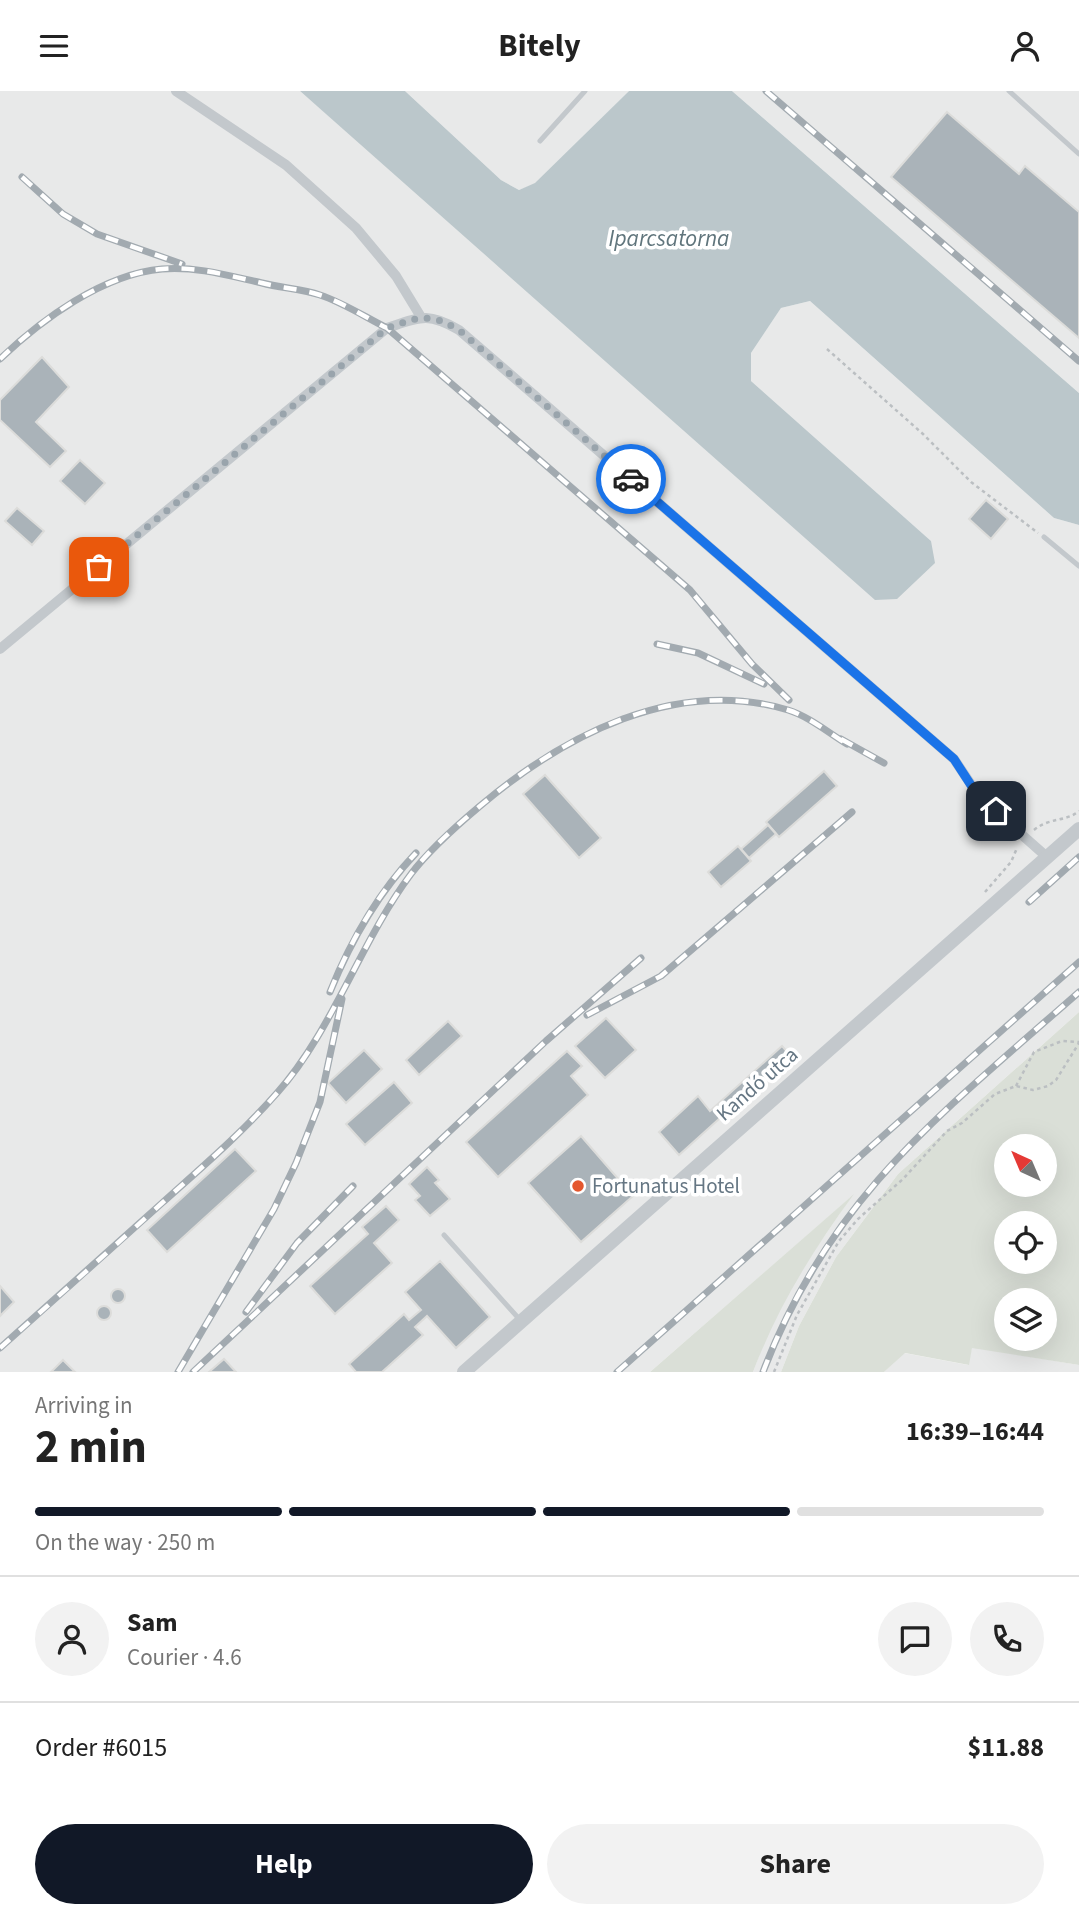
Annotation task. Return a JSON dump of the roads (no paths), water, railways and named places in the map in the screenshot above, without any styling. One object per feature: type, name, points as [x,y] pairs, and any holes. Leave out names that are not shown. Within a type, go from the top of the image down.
[{"type":"street","points":[[176,91],[286,165],[356,228],[396,276],[421,317]]},
{"type":"street","points":[[0,649],[387,328],[421,317],[438,318],[469,339],[954,759],[980,799],[1047,857]]},
{"type":"street","name":"Kandó utca","points":[[464,1372],[1079,829]]},
{"type":"lane","points":[[540,141],[585,91]]},
{"type":"lane","points":[[1009,91],[1079,154]]},
{"type":"lane","points":[[1044,537],[1079,566]]},
{"type":"lane","points":[[444,1235],[521,1321]]},
{"type":"water","name":"Iparcsatorna","points":[[300,91],[405,91],[501,180],[519,190],[535,183],[629,91],[732,91],[1079,393],[1079,525],[1054,518],[810,301],[781,308],[751,353],[751,381],[931,541],[935,563],[897,599],[875,600]]},
{"type":"railway","points":[[766,91],[1079,361]]},
{"type":"railway","points":[[22,177],[63,214],[97,234],[182,264]]},
{"type":"railway","points":[[0,359],[34,329],[74,301],[118,280],[162,269],[200,270],[306,291],[337,302],[387,328],[690,590],[752,664],[789,700]]},
{"type":"railway","points":[[657,644],[698,653],[764,684]]},
{"type":"railway","points":[[0,1348],[221,1150],[277,1093],[314,1043],[376,928],[411,874],[452,830],[512,780],[584,736],[623,719],[663,707],[704,701],[746,701],[788,710],[811,720],[847,744]]},
{"type":"railway","points":[[841,739],[884,763]]},
{"type":"railway","points":[[587,1015],[661,976],[852,812]]},
{"type":"railway","points":[[330,992],[366,918],[416,853]]},
{"type":"railway","points":[[1029,902],[1079,857]]},
{"type":"railway","points":[[193,1372],[546,1041],[641,958]]},
{"type":"railway","points":[[617,1372],[1079,962]]},
{"type":"railway","points":[[763,1372],[790,1310],[822,1255],[857,1206],[895,1161],[937,1119],[1079,992]]},
{"type":"railway","points":[[178,1372],[274,1209],[296,1163],[320,1102],[342,999]]},
{"type":"railway","points":[[246,1312],[297,1243],[353,1186]]},
{"type":"place","name":"Fortunatus Hotel","points":[[578,1186]]}]
